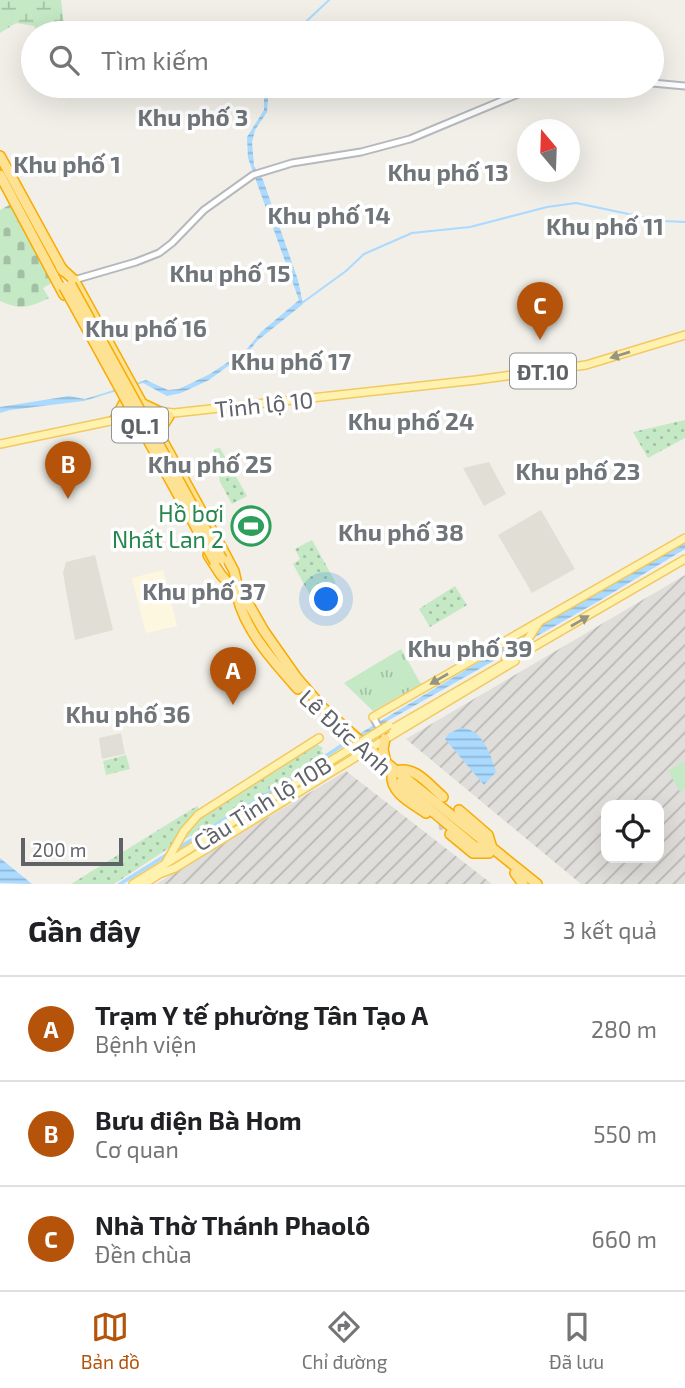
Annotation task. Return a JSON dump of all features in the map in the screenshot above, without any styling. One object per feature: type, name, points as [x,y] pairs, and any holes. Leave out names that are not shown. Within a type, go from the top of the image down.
[{"type":"highway","name":"Lê Đức Anh","points":[[0,147],[38,218],[46,240]]},
{"type":"highway","name":"Lê Đức Anh","points":[[0,156],[46,240],[107,374],[148,449],[215,568],[235,589],[294,680],[318,711],[394,773],[403,779],[416,782],[437,798],[483,836],[488,848],[529,884]]},
{"type":"highway","name":"Lê Đức Anh","points":[[0,165],[47,253],[131,383],[232,566],[235,589]]},
{"type":"highway","name":"Lê Đức Anh","points":[[0,175],[35,239],[66,281]]},
{"type":"highway","points":[[35,239],[47,253]]},
{"type":"highway","name":"QL.1","points":[[66,281],[235,589]]},
{"type":"highway","points":[[107,374],[116,373],[122,368]]},
{"type":"highway","points":[[134,423],[115,422],[121,399],[132,402],[140,400],[168,414],[162,428],[162,440],[155,441],[148,449]]},
{"type":"highway","points":[[164,476],[168,470],[178,469]]},
{"type":"highway","points":[[385,739],[383,749],[386,763]]},
{"type":"highway","name":"Lê Đức Anh","points":[[367,751],[386,763],[394,773]]},
{"type":"highway","points":[[427,814],[395,789],[392,782],[394,773],[405,769],[412,770],[443,797]]},
{"type":"highway","points":[[444,829],[473,853],[488,848],[488,835],[460,810]]},
{"type":"highway","name":"Lê Đức Anh","points":[[488,848],[537,884]]},
{"type":"highway","name":"Lê Đức Anh","points":[[515,873],[523,884]]},
{"type":"main road","name":"Tỉnh lộ 10","points":[[1,444],[115,422],[134,423],[168,414],[586,365],[685,335]]},
{"type":"main road","points":[[375,720],[685,538]]},
{"type":"main road","points":[[132,884],[162,869],[175,868],[522,655],[685,559]]},
{"type":"main road","points":[[598,589],[607,604]]},
{"type":"main road","name":"Cầu Tỉnh lộ 10B","points":[[162,869],[199,842],[523,647],[538,624]]},
{"type":"main road","name":"Cầu Tỉnh lộ 10B","points":[[162,869],[495,667],[522,655]]},
{"type":"main road","points":[[144,884],[162,869],[198,815],[319,738]]},
{"type":"main road","points":[[186,830],[191,838],[199,842]]},
{"type":"street","points":[[664,84],[685,86]]},
{"type":"street","points":[[66,281],[132,264],[159,253],[204,210],[253,175],[307,160],[361,152],[398,142],[509,98]]},
{"type":"street","points":[[375,720],[385,739]]},
{"type":"shaded area","points":[[489,462],[506,494],[484,506],[463,468]]},
{"type":"shaded area","points":[[541,510],[575,569],[532,593],[498,535]]},
{"type":"shaded area","points":[[95,555],[113,630],[75,640],[63,573],[66,562]]},
{"type":"shaded area","points":[[163,570],[177,626],[146,633],[132,578]]},
{"type":"shaded area","points":[[685,575],[685,884],[581,884],[406,739]]},
{"type":"shaded area","points":[[121,733],[125,754],[102,759],[99,738]]},
{"type":"shaded area","points":[[346,771],[492,884],[156,884]]},
{"type":"green space","points":[[0,0],[61,0],[64,21],[21,21],[21,24],[16,23],[0,33]]},
{"type":"green space","points":[[13,203],[55,281],[43,288],[49,298],[24,307],[0,301],[0,210]]},
{"type":"green space","points":[[685,420],[685,438],[648,458],[633,432]]},
{"type":"green space","points":[[220,448],[247,496],[232,504],[220,482],[214,449]]},
{"type":"green space","points":[[312,540],[336,583],[311,597],[293,564],[300,559],[295,549]]},
{"type":"green space","points":[[455,586],[467,605],[430,627],[419,609]]},
{"type":"green space","points":[[401,649],[421,684],[373,711],[344,683]]},
{"type":"green space","points":[[316,744],[323,748],[321,751],[324,754],[311,764],[220,821],[181,841],[205,813]]},
{"type":"green space","points":[[126,755],[130,769],[106,775],[103,761]]},
{"type":"green space","points":[[685,761],[685,790],[680,792],[668,771]]},
{"type":"green space","points":[[197,806],[200,811],[175,844],[114,884],[71,884]]},
{"type":"water","points":[[264,98],[268,98],[267,112],[255,130],[252,142],[254,166],[263,180],[298,280],[303,304],[257,341],[250,350],[209,380],[181,393],[167,396],[143,383],[84,401],[0,413],[0,407],[69,396],[85,399],[146,380],[168,390],[179,389],[210,374],[246,350],[261,332],[299,300],[248,158],[247,137],[264,110]]},
{"type":"water","points":[[685,543],[685,549],[599,601],[361,736],[359,734],[522,636]]},
{"type":"water","points":[[460,728],[474,732],[491,757],[496,772],[484,785],[445,739],[448,734]]},
{"type":"water","points":[[0,858],[32,884],[0,883]]},
{"type":"waterway","points":[[307,21],[329,0]]},
{"type":"waterway","points":[[302,303],[346,271],[364,254],[412,233],[470,227],[547,207],[576,203],[662,221],[685,222]]},
{"type":"waterway","points":[[175,850],[359,734]]},
{"type":"waterway","points":[[120,884],[168,854]]},
{"type":"tunnel","points":[[444,829],[443,821],[446,815],[459,810]]},
{"type":"place","name":"Nhà Thờ Thánh Phaolô","points":[[540,340]]},
{"type":"place","name":"Bưu điện Bà Hom","points":[[68,499]]},
{"type":"place","name":"Hồ bơi Nhất Lan 2","points":[[251,526]]},
{"type":"place","name":"Trạm Y tế phường Tân Tạo A","points":[[233,705]]},
{"type":"district","name":"Khu phố 3","points":[[193,116]]},
{"type":"district","name":"Khu phố 1","points":[[67,163]]},
{"type":"district","name":"Khu phố 13","points":[[448,171]]},
{"type":"district","name":"Khu phố 14","points":[[329,214]]},
{"type":"district","name":"Khu phố 11","points":[[605,225]]},
{"type":"district","name":"Khu phố 15","points":[[230,272]]},
{"type":"district","name":"Khu phố 16","points":[[146,327]]},
{"type":"district","name":"Khu phố 17","points":[[291,360]]},
{"type":"district","name":"Khu phố 24","points":[[411,420]]},
{"type":"district","name":"Khu phố 25","points":[[210,463]]},
{"type":"district","name":"Khu phố 23","points":[[578,470]]},
{"type":"district","name":"Khu phố 38","points":[[401,531]]},
{"type":"district","name":"Khu phố 37","points":[[204,590]]},
{"type":"district","name":"Khu phố 39","points":[[470,647]]},
{"type":"district","name":"Khu phố 36","points":[[128,713]]}]
